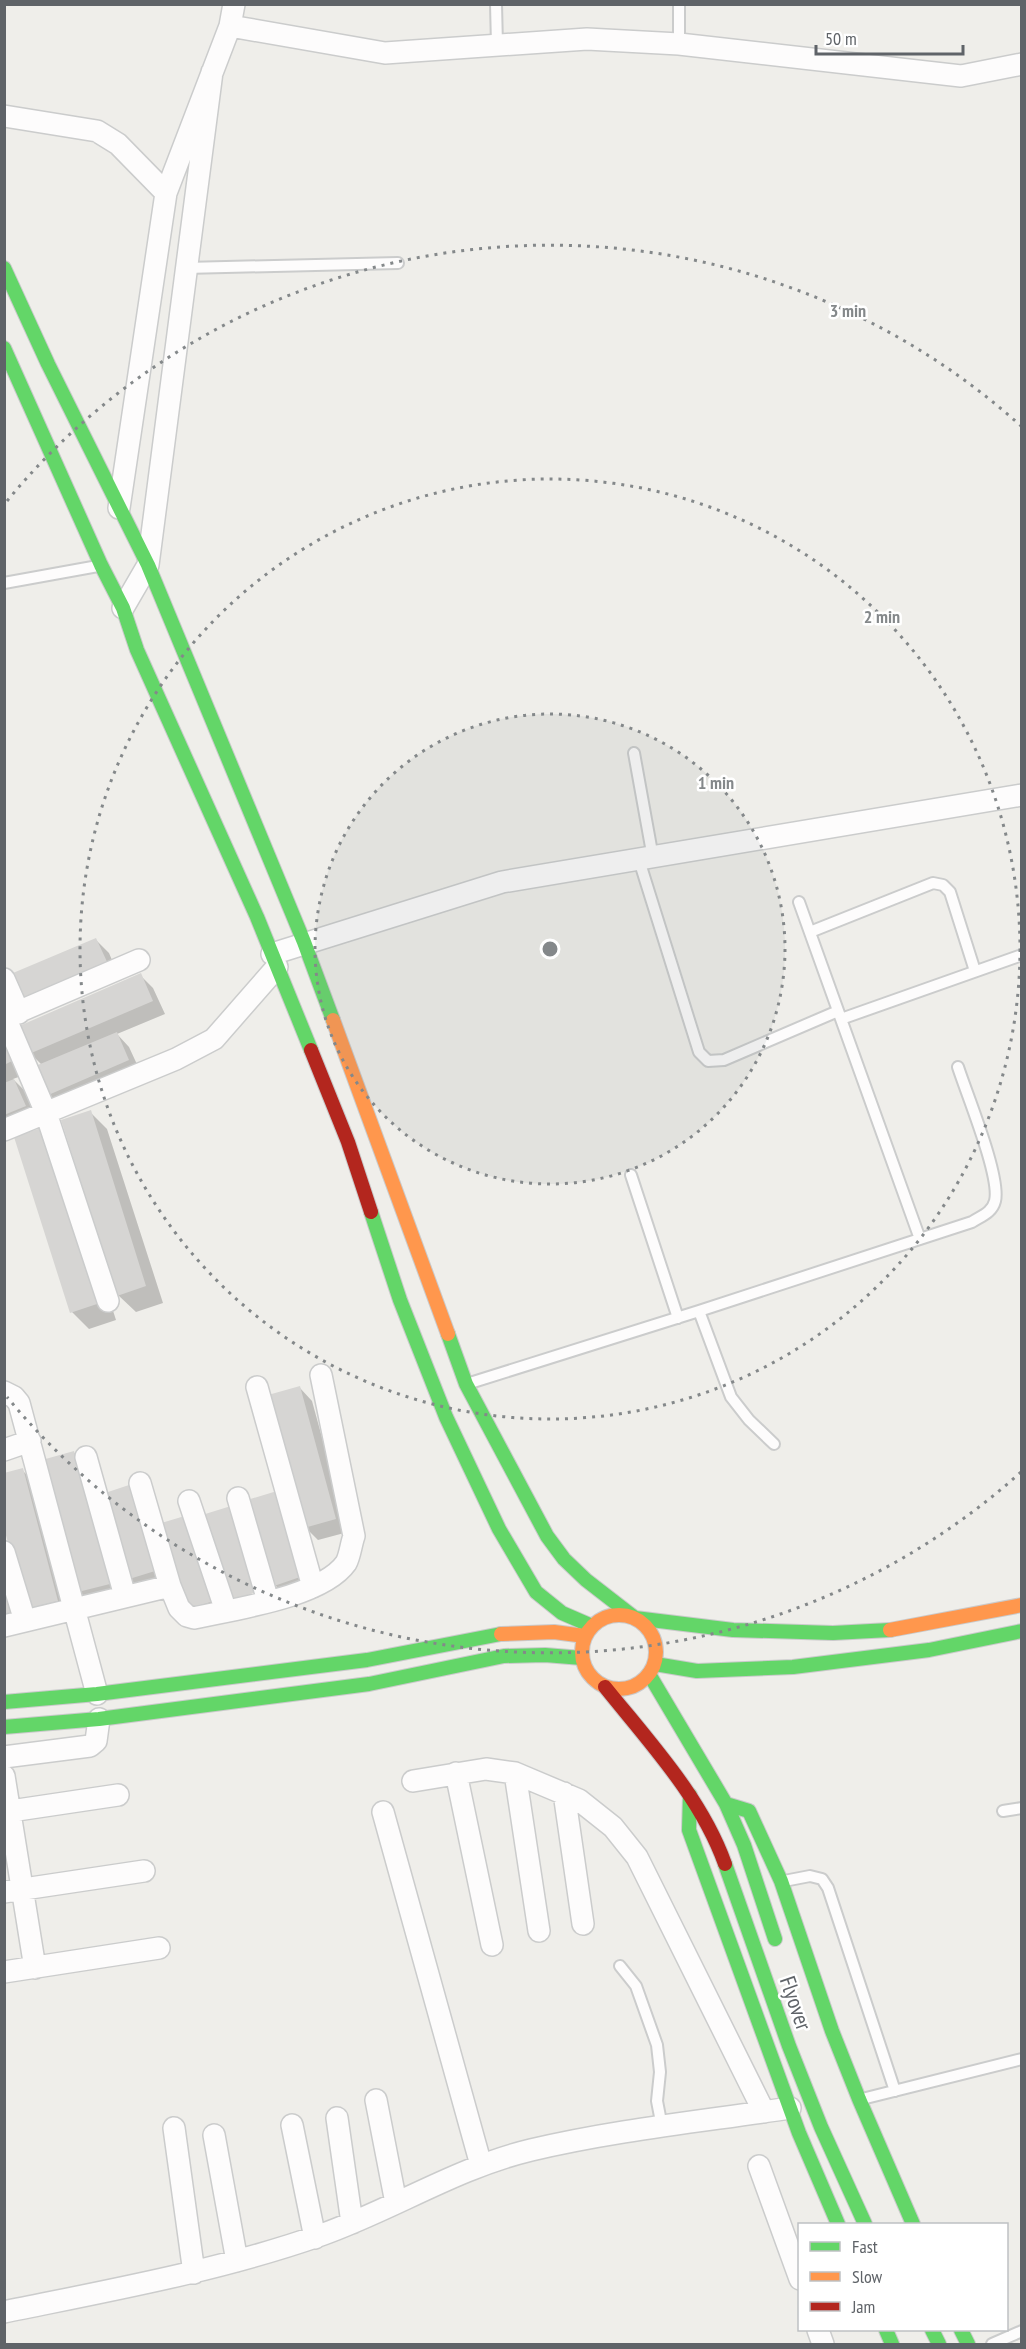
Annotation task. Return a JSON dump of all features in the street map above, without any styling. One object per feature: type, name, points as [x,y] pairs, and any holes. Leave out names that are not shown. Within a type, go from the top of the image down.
[{"type":"main road","points":[[4,268],[48,364],[148,566],[304,942],[466,1384],[547,1536],[564,1559],[586,1580],[635,1618],[651,1633],[655,1642],[652,1669],[637,1685],[621,1689],[605,1687],[594,1680],[586,1670],[582,1658],[582,1646],[589,1631],[601,1619],[612,1615],[635,1618],[733,1630],[843,1633],[873,1632],[922,1625],[1022,1605]]},
{"type":"main road","points":[[4,348],[101,566],[123,608],[137,650],[274,961],[348,1142],[400,1300],[446,1417],[494,1519],[536,1592],[589,1631]]},
{"type":"main road","points":[[4,1702],[97,1694],[367,1659],[498,1634],[589,1631]]},
{"type":"main road","points":[[652,1669],[697,1671],[793,1667],[929,1650],[1022,1631]]},
{"type":"main road","points":[[4,1727],[99,1719],[369,1684],[504,1656],[545,1654],[582,1658]]},
{"type":"main road","name":"Flyover","points":[[652,1669],[726,1804],[744,1845],[781,1956]]},
{"type":"main road","name":"Flyover","points":[[605,1687],[690,1794],[718,1845],[797,2066],[821,2127],[865,2223]]},
{"type":"main road","points":[[690,1794],[689,1830],[790,2108],[838,2223]]},
{"type":"main road","points":[[726,1804],[749,1811],[781,1881],[832,2031],[858,2099],[913,2223]]},
{"type":"street","points":[[119,508],[166,193],[230,26],[234,4]]},
{"type":"street","points":[[230,26],[385,53],[587,39],[679,44],[961,76],[1022,64]]},
{"type":"street","points":[[123,608],[148,566],[212,72]]},
{"type":"street","points":[[4,116],[98,131],[118,144],[166,193]]},
{"type":"street","points":[[4,1130],[176,1059],[214,1039],[274,961],[304,942],[502,882],[1022,795]]},
{"type":"street","points":[[9,1016],[139,960]]},
{"type":"street","points":[[4,979],[9,1016],[46,1113],[108,1301]]},
{"type":"street","points":[[140,1483],[170,1586],[179,1608],[187,1616],[194,1618],[268,1601],[313,1587],[330,1579],[346,1562],[354,1536],[321,1375]]},
{"type":"street","points":[[257,1387],[313,1587]]},
{"type":"street","points":[[4,1392],[14,1396],[19,1402],[97,1694]]},
{"type":"street","points":[[4,1449],[30,1441]]},
{"type":"street","points":[[86,1457],[125,1596]]},
{"type":"street","points":[[238,1498],[268,1601]]},
{"type":"street","points":[[189,1501],[226,1611]]},
{"type":"street","points":[[4,1552],[15,1623],[170,1586]]},
{"type":"street","points":[[4,1757],[90,1746],[96,1741],[99,1719]]},
{"type":"street","points":[[413,1781],[486,1769],[515,1773],[579,1800],[613,1827],[637,1857],[764,2112]]},
{"type":"street","points":[[456,1773],[492,1945]]},
{"type":"street","points":[[515,1773],[539,1931]]},
{"type":"street","points":[[4,1776],[14,1891],[35,1968]]},
{"type":"street","points":[[564,1793],[583,1924]]},
{"type":"street","points":[[8,1811],[118,1796]]},
{"type":"street","points":[[383,1812],[481,2165]]},
{"type":"street","points":[[14,1891],[144,1871]]},
{"type":"street","points":[[4,1972],[159,1948]]},
{"type":"street","points":[[376,2100],[396,2203]]},
{"type":"street","points":[[4,2312],[194,2273],[315,2238],[481,2165],[531,2150],[790,2108]]},
{"type":"street","points":[[337,2118],[352,2223]]},
{"type":"street","points":[[292,2125],[315,2238]]},
{"type":"street","points":[[174,2128],[194,2273]]},
{"type":"street","points":[[214,2135],[237,2261]]},
{"type":"street","points":[[759,2166],[798,2273]]},
{"type":"lane","points":[[496,4],[497,45]]},
{"type":"lane","points":[[679,4],[679,44]]},
{"type":"lane","points":[[185,268],[398,263]]},
{"type":"lane","points":[[4,583],[101,566]]},
{"type":"lane","points":[[634,753],[646,859],[699,1052],[708,1061],[724,1060],[840,1015],[1022,955]]},
{"type":"lane","points":[[810,932],[933,883],[943,885],[950,892],[975,971]]},
{"type":"lane","points":[[799,902],[920,1239]]},
{"type":"lane","points":[[466,1384],[972,1222],[989,1212],[995,1201],[996,1180],[958,1067]]},
{"type":"lane","points":[[631,1175],[678,1318]]},
{"type":"lane","points":[[699,1311],[730,1397],[749,1420],[774,1443]]},
{"type":"lane","points":[[1003,1811],[1022,1808]]},
{"type":"lane","points":[[781,1881],[810,1876],[822,1879],[828,1888],[895,2091]]},
{"type":"lane","points":[[620,1966],[636,1986],[657,2045],[660,2072],[657,2101],[662,2127]]},
{"type":"lane","points":[[858,2099],[1022,2059]]},
{"type":"lane","points":[[992,2344],[1022,2331]]},
{"type":"building","points":[[96,938],[109,966],[26,1002],[13,973]]},
{"type":"building","points":[[141,973],[153,1001],[29,1054],[17,1027]]},
{"type":"building","points":[[117,1032],[129,1060],[46,1096],[33,1067]]},
{"type":"building","points":[[4,1044],[12,1061],[4,1065]]},
{"type":"building","points":[[14,1079],[26,1106],[4,1115],[4,1083]]},
{"type":"building","points":[[91,1110],[146,1286],[117,1296],[61,1120]]},
{"type":"building","points":[[44,1127],[100,1303],[70,1313],[14,1137]]},
{"type":"building","points":[[300,1386],[336,1519],[304,1528],[268,1395]]},
{"type":"building","points":[[74,1451],[110,1584],[78,1592],[42,1460]]},
{"type":"building","points":[[23,1468],[58,1601],[26,1609],[4,1528],[4,1473]]},
{"type":"building","points":[[129,1485],[155,1571],[126,1580],[99,1495]]},
{"type":"building","points":[[277,1491],[303,1576],[274,1586],[247,1500]]},
{"type":"building","points":[[231,1506],[258,1592],[228,1601],[202,1515]]},
{"type":"building","points":[[188,1515],[214,1601],[184,1610],[158,1524]]},
{"type":"building","points":[[4,1579],[14,1613],[4,1616]]},
{"type":"traffic: fast","points":[[4,268],[48,364],[148,565],[304,942],[333,1020]]},
{"type":"traffic: fast","points":[[4,348],[101,565],[123,608],[137,650],[257,917],[311,1050]]},
{"type":"traffic: fast","points":[[371,1212],[400,1300],[446,1417],[499,1529],[536,1592],[562,1613],[592,1626]]},
{"type":"traffic: fast","points":[[448,1334],[466,1384],[547,1536],[564,1559],[586,1580],[635,1618],[733,1630],[833,1633],[890,1630]]},
{"type":"traffic: fast","points":[[655,1664],[697,1671],[793,1667],[929,1650],[1022,1631]]},
{"type":"traffic: fast","points":[[4,1702],[97,1694],[367,1660],[501,1634]]},
{"type":"traffic: fast","points":[[4,1727],[99,1719],[369,1684],[504,1656],[545,1655],[582,1658]]},
{"type":"traffic: fast","points":[[649,1674],[726,1804],[744,1845],[775,1939]]},
{"type":"traffic: fast","points":[[690,1795],[689,1830],[799,2133],[838,2223]]},
{"type":"traffic: fast","points":[[726,1804],[749,1811],[781,1881],[832,2031],[913,2223]]},
{"type":"traffic: fast","points":[[725,1864],[789,2046],[821,2127],[865,2223]]},
{"type":"traffic: fast","points":[[886,2331],[892,2344]]},
{"type":"traffic: fast","points":[[932,2331],[939,2344]]},
{"type":"traffic: fast","points":[[962,2331],[968,2344]]},
{"type":"traffic: slow","points":[[333,1020],[448,1334]]},
{"type":"traffic: slow","points":[[890,1630],[1022,1605]]},
{"type":"traffic: slow","points":[[619,1615],[640,1621],[650,1631],[656,1652],[650,1673],[640,1683],[619,1689],[598,1683],[588,1673],[582,1652],[588,1631],[598,1621],[619,1615]]},
{"type":"traffic: slow","points":[[501,1634],[554,1632],[585,1636]]},
{"type":"traffic: jam","points":[[311,1050],[348,1142],[371,1212]]},
{"type":"traffic: jam","points":[[605,1687],[688,1793],[715,1839],[725,1864]]}]
